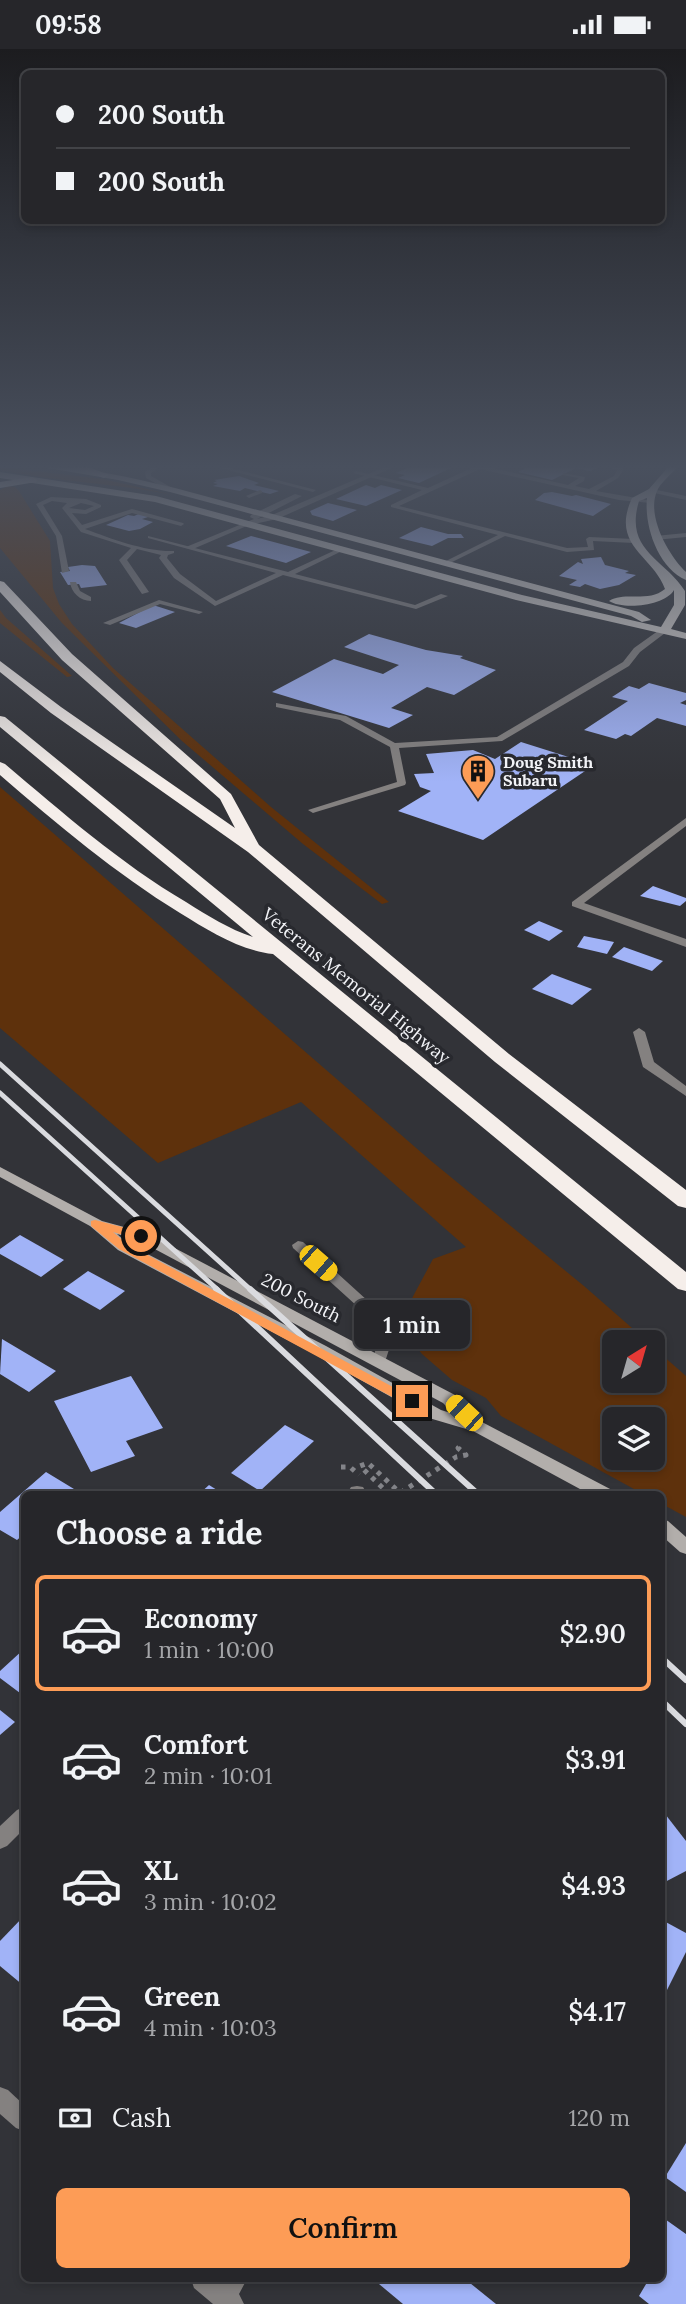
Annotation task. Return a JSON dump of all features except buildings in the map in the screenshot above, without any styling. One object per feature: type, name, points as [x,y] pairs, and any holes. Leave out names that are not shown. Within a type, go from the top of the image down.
[{"type":"highway","points":[[0,573],[13,600]]},
{"type":"highway","points":[[0,585],[66,657],[226,797],[254,849]]},
{"type":"highway","name":"Veterans Memorial Highway","points":[[0,665],[56,710],[254,849],[502,1058],[686,1201]]},
{"type":"highway","name":"Veterans Memorial Highway","points":[[0,720],[686,1284]]},
{"type":"highway","points":[[0,767],[82,838],[152,889],[226,934],[284,953]]},
{"type":"main road","points":[[423,571],[520,598],[686,636]]},
{"type":"main road","points":[[482,571],[635,614],[665,630],[686,622]]},
{"type":"main road","points":[[660,571],[678,587],[681,596],[679,610],[665,630]]},
{"type":"main road","points":[[521,582],[608,600],[636,602],[667,594],[670,589],[666,578]]},
{"type":"street","points":[[686,821],[576,904],[686,943]]},
{"type":"street","points":[[639,1032],[648,1064],[686,1092]]},
{"type":"street","name":"200 South","points":[[0,1171],[96,1224],[123,1247],[320,1350],[435,1414],[479,1427],[599,1491]]},
{"type":"street","name":"200 South","points":[[96,1224],[141,1236],[449,1399],[479,1427]]},
{"type":"street","points":[[665,1525],[686,1532]]},
{"type":"street","points":[[665,1527],[686,1547]]},
{"type":"street","points":[[0,1840],[21,1819]]},
{"type":"street","points":[[0,2098],[21,2117]]},
{"type":"street","points":[[209,2282],[230,2293]]},
{"type":"lane","points":[[130,571],[145,592]]},
{"type":"lane","points":[[173,571],[215,604],[290,571]]},
{"type":"lane","points":[[279,571],[416,607],[444,596]]},
{"type":"lane","points":[[73,584],[77,592],[88,599]]},
{"type":"lane","points":[[107,623],[159,602],[199,612]]},
{"type":"lane","points":[[279,705],[343,718],[394,746],[499,739],[626,664],[636,650],[665,630]]},
{"type":"lane","points":[[313,810],[402,783],[394,746]]},
{"type":"lane","points":[[298,1245],[385,1324],[387,1334],[379,1362]]},
{"type":"path","points":[[403,1491],[456,1457],[466,1455],[458,1448],[462,1444]]},
{"type":"path","points":[[386,1491],[360,1466],[368,1463],[398,1491]]},
{"type":"shaded area","points":[[19,571],[52,571],[53,588],[59,604],[72,624],[113,668],[271,807],[389,902],[382,904],[303,844],[182,741],[62,623]]},
{"type":"shaded area","points":[[0,610],[72,676],[67,677],[0,623]]},
{"type":"shaded area","points":[[0,787],[430,1160],[634,1330],[602,1330],[602,1393],[665,1393],[665,1358],[686,1376],[686,1517],[665,1506],[665,1491],[638,1491],[501,1416],[486,1398],[452,1380],[422,1354],[404,1331],[410,1302],[433,1259],[466,1247],[301,1102],[158,1163],[0,1028]]},
{"type":"railway","points":[[0,1064],[251,1290]]},
{"type":"railway","points":[[0,1093],[218,1290]]},
{"type":"railway","points":[[216,1289],[433,1491]]},
{"type":"railway","points":[[250,1289],[475,1491]]},
{"type":"railway","points":[[665,1661],[686,1680]]},
{"type":"railway","points":[[665,1704],[686,1724]]},
{"type":"place","name":"Doug Smith Subaru","points":[[478,801]]},
{"type":"route","points":[[141,1236],[95,1223],[123,1247],[412,1401]]}]
